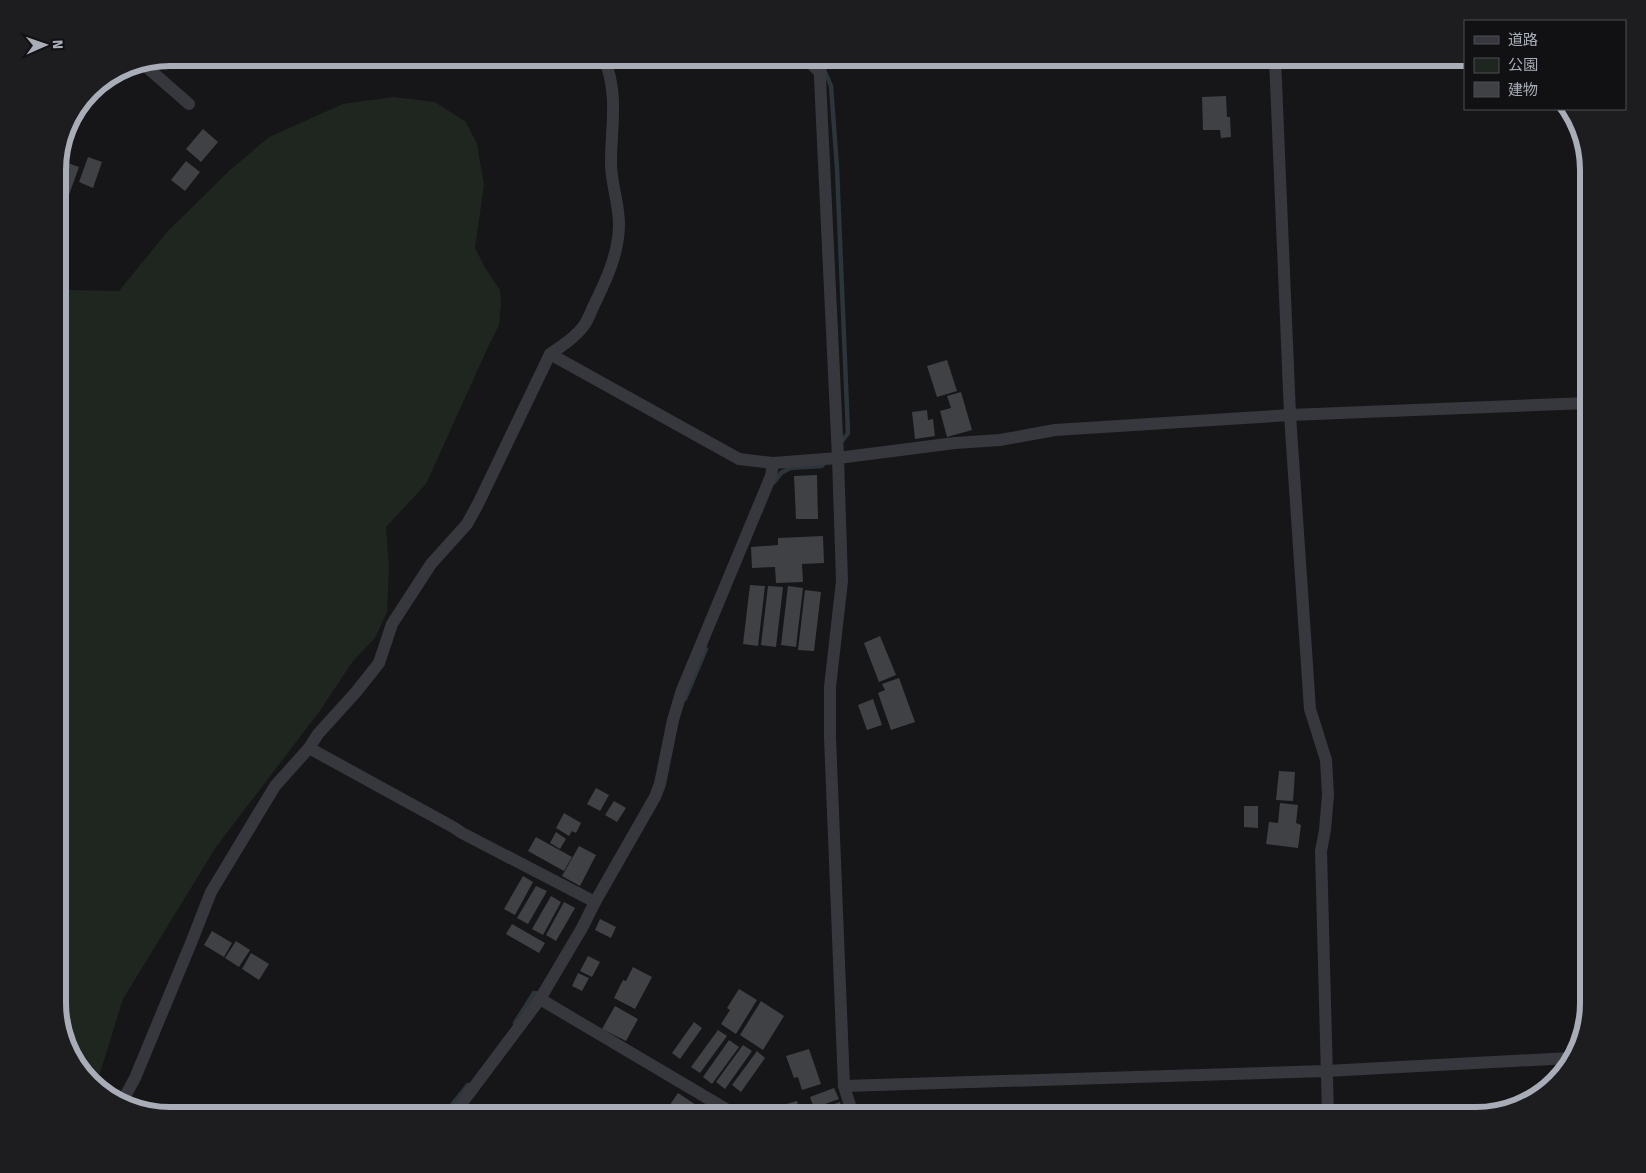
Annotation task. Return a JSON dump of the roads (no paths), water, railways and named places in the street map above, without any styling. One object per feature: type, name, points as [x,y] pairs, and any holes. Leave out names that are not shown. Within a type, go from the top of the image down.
[{"type":"street","points":[[125,1096],[135,1078],[211,892],[275,786],[379,663],[392,624],[431,564],[467,524],[550,354],[584,325],[601,292],[618,244],[618,210],[611,165],[614,116],[613,94],[612,80],[607,66]]},
{"type":"street","points":[[812,66],[820,72]]},
{"type":"street","points":[[820,66],[842,581],[830,687],[830,738],[844,1086],[850,1107]]},
{"type":"street","points":[[1275,66],[1290,415],[1310,709],[1326,760],[1328,795],[1321,852],[1328,1107]]},
{"type":"street","points":[[148,69],[189,104]]},
{"type":"street","points":[[550,354],[740,459],[773,463],[838,458],[956,443],[1000,440],[1055,430],[1290,415],[1580,403]]},
{"type":"street","points":[[460,1107],[540,998],[582,928],[655,797],[660,784],[673,720],[682,690],[771,476],[773,463]]},
{"type":"street","points":[[309,748],[462,833],[595,902]]},
{"type":"street","points":[[540,998],[721,1107]]},
{"type":"street","points":[[844,1086],[1326,1071],[1564,1058]]},
{"type":"waterway","points":[[823,67],[831,86],[837,168],[848,433],[840,444]]},
{"type":"waterway","points":[[774,482],[781,473],[790,468],[822,466],[825,462]]},
{"type":"waterway","points":[[685,699],[706,649]]},
{"type":"waterway","points":[[515,1023],[534,993],[541,994]]},
{"type":"waterway","points":[[450,1107],[468,1085]]}]
